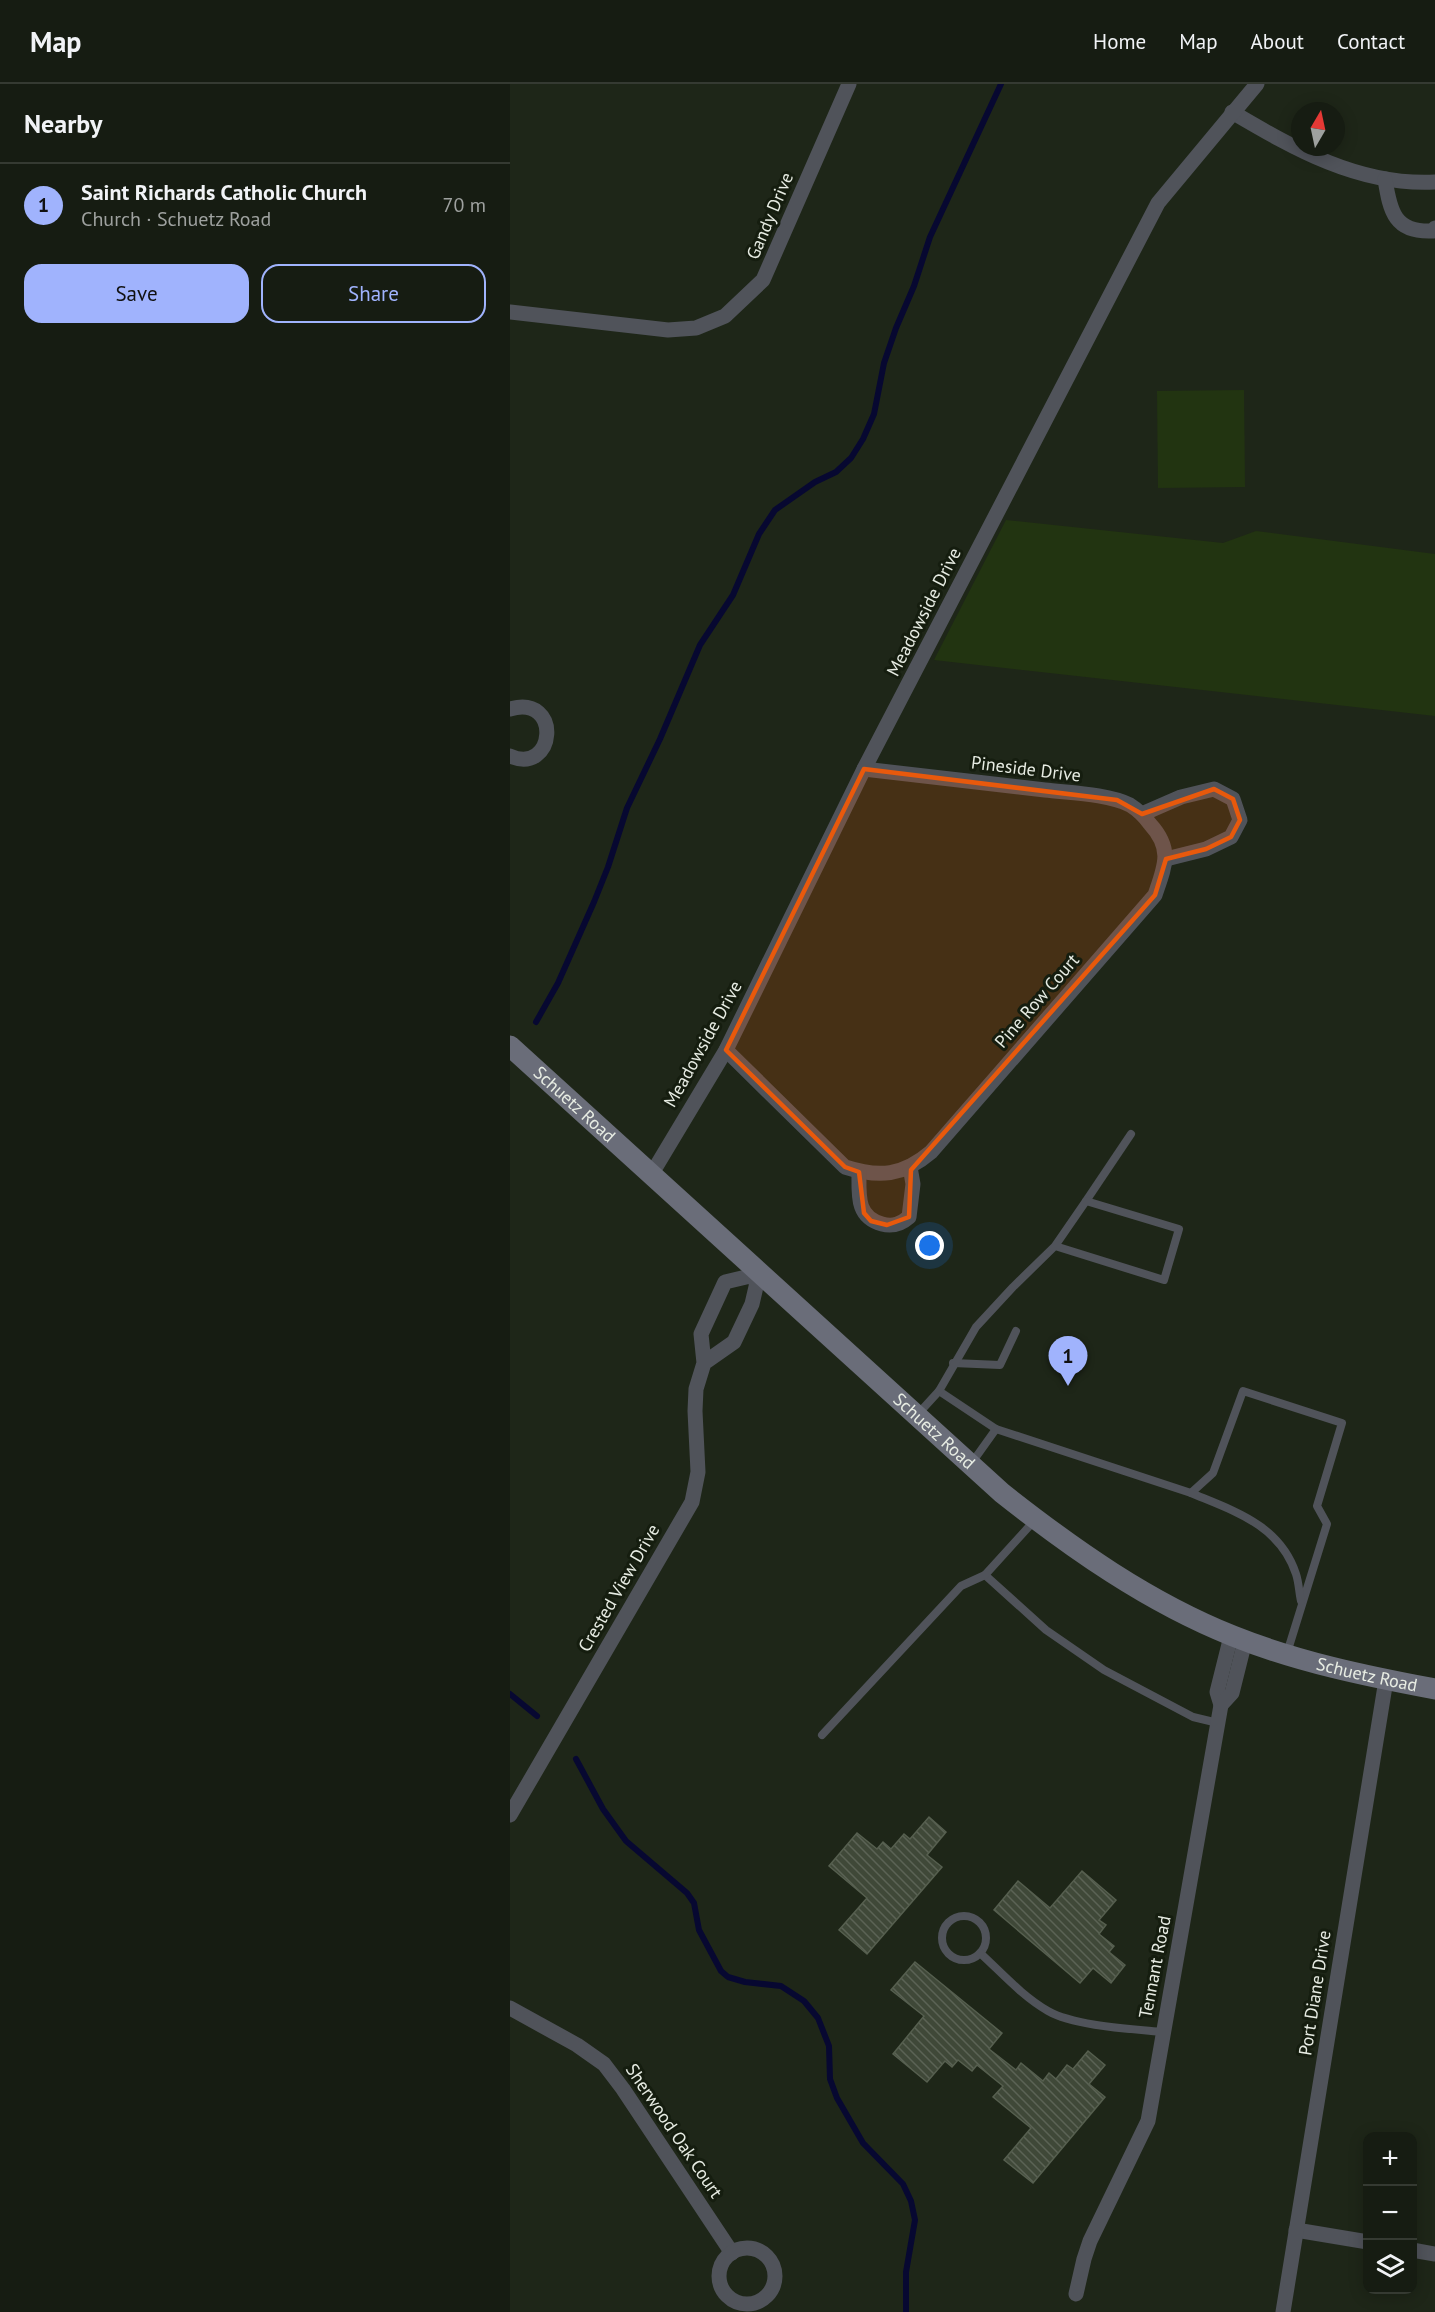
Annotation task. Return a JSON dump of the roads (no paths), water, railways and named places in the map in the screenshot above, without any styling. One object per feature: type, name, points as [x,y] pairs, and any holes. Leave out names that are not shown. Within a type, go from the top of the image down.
[{"type":"main road","name":"Schuetz Road","points":[[510,1046],[970,1465],[1035,1520],[1098,1565],[1159,1601],[1238,1638],[1287,1655],[1386,1680],[1435,1689]]},
{"type":"street","name":"Gandy Drive","points":[[510,312],[668,330],[696,328],[725,316],[764,280],[849,84]]},
{"type":"street","name":"Meadowside Drive","points":[[651,1175],[726,1050],[864,769],[1158,203],[1257,84]]},
{"type":"street","points":[[1232,112],[1295,149],[1372,178],[1413,183],[1435,182]]},
{"type":"street","points":[[1385,179],[1389,205],[1398,221],[1407,229],[1433,231],[1435,228]]},
{"type":"street","points":[[510,709],[518,707],[535,710],[546,723],[548,731],[544,747],[538,753],[511,760]]},
{"type":"street","name":"Pineside Drive","points":[[864,769],[1106,799],[1131,806],[1142,814],[1160,835],[1165,851]]},
{"type":"street","points":[[1142,814],[1181,797],[1214,789],[1233,798],[1240,820],[1231,837],[1206,849],[1165,851]]},
{"type":"street","name":"Pine Row Court","points":[[726,1050],[845,1167],[859,1172],[890,1174],[917,1164],[931,1152],[1155,895],[1165,851]]},
{"type":"street","points":[[859,1172],[859,1196],[864,1213],[871,1221],[894,1225],[900,1224],[909,1217],[913,1184],[910,1167]]},
{"type":"street","points":[[704,1364],[734,1342],[752,1304],[759,1274]]},
{"type":"street","name":"Crested View Drive","points":[[510,1815],[692,1502],[698,1472],[696,1389],[704,1364],[701,1334],[725,1282],[759,1274]]},
{"type":"street","name":"Tennant Road","points":[[1076,2294],[1090,2241],[1148,2121],[1221,1705],[1217,1692],[1238,1638]]},
{"type":"street","name":"Port Diane Drive","points":[[1283,2312],[1386,1680]]},
{"type":"street","name":"Sherwood Oak Court","points":[[510,2007],[578,2045],[604,2064],[732,2253]]},
{"type":"street","points":[[1296,2230],[1363,2241]]},
{"type":"street","points":[[1417,2251],[1435,2254]]},
{"type":"lane","points":[[917,1416],[939,1391],[976,1327],[1056,1246],[1131,1134]]},
{"type":"lane","points":[[1056,1246],[1164,1280],[1179,1229],[1086,1201]]},
{"type":"lane","points":[[953,1364],[1000,1365],[1016,1331]]},
{"type":"lane","points":[[939,1391],[996,1429],[1191,1493],[1261,1525],[1284,1548],[1296,1574],[1302,1605]]},
{"type":"lane","points":[[1191,1493],[1213,1473],[1243,1391],[1342,1423],[1317,1506],[1327,1524],[1287,1655]]},
{"type":"lane","points":[[970,1465],[996,1429]]},
{"type":"lane","points":[[822,1735],[961,1586],[985,1575],[1035,1520]]},
{"type":"lane","points":[[985,1575],[1046,1630],[1104,1670],[1193,1717],[1218,1722]]},
{"type":"lane","points":[[962,1916],[969,1916],[982,1925],[986,1939],[980,1953],[975,1958],[961,1961],[948,1954],[941,1941],[941,1934],[948,1922],[962,1916]]},
{"type":"lane","points":[[980,1953],[1028,1998],[1050,2013],[1077,2021],[1163,2032]]},
{"type":"waterway","points":[[536,1022],[558,983],[594,902],[627,808],[660,739],[700,645],[733,595],[759,534],[775,510],[815,482],[836,472],[851,458],[863,439],[874,414],[884,363],[930,237],[1001,84]]},
{"type":"waterway","points":[[510,1694],[537,1716]]},
{"type":"waterway","points":[[576,1759],[603,1809],[626,1841],[687,1893],[694,1903],[699,1930],[721,1971],[728,1977],[745,1982],[781,1986],[804,2001],[818,2018],[829,2046],[830,2079],[837,2098],[863,2143],[903,2184],[911,2201],[915,2220],[906,2272],[906,2312]]},
{"type":"place","name":"Saint Richards Catholic Church","points":[[1068,1386]]}]
